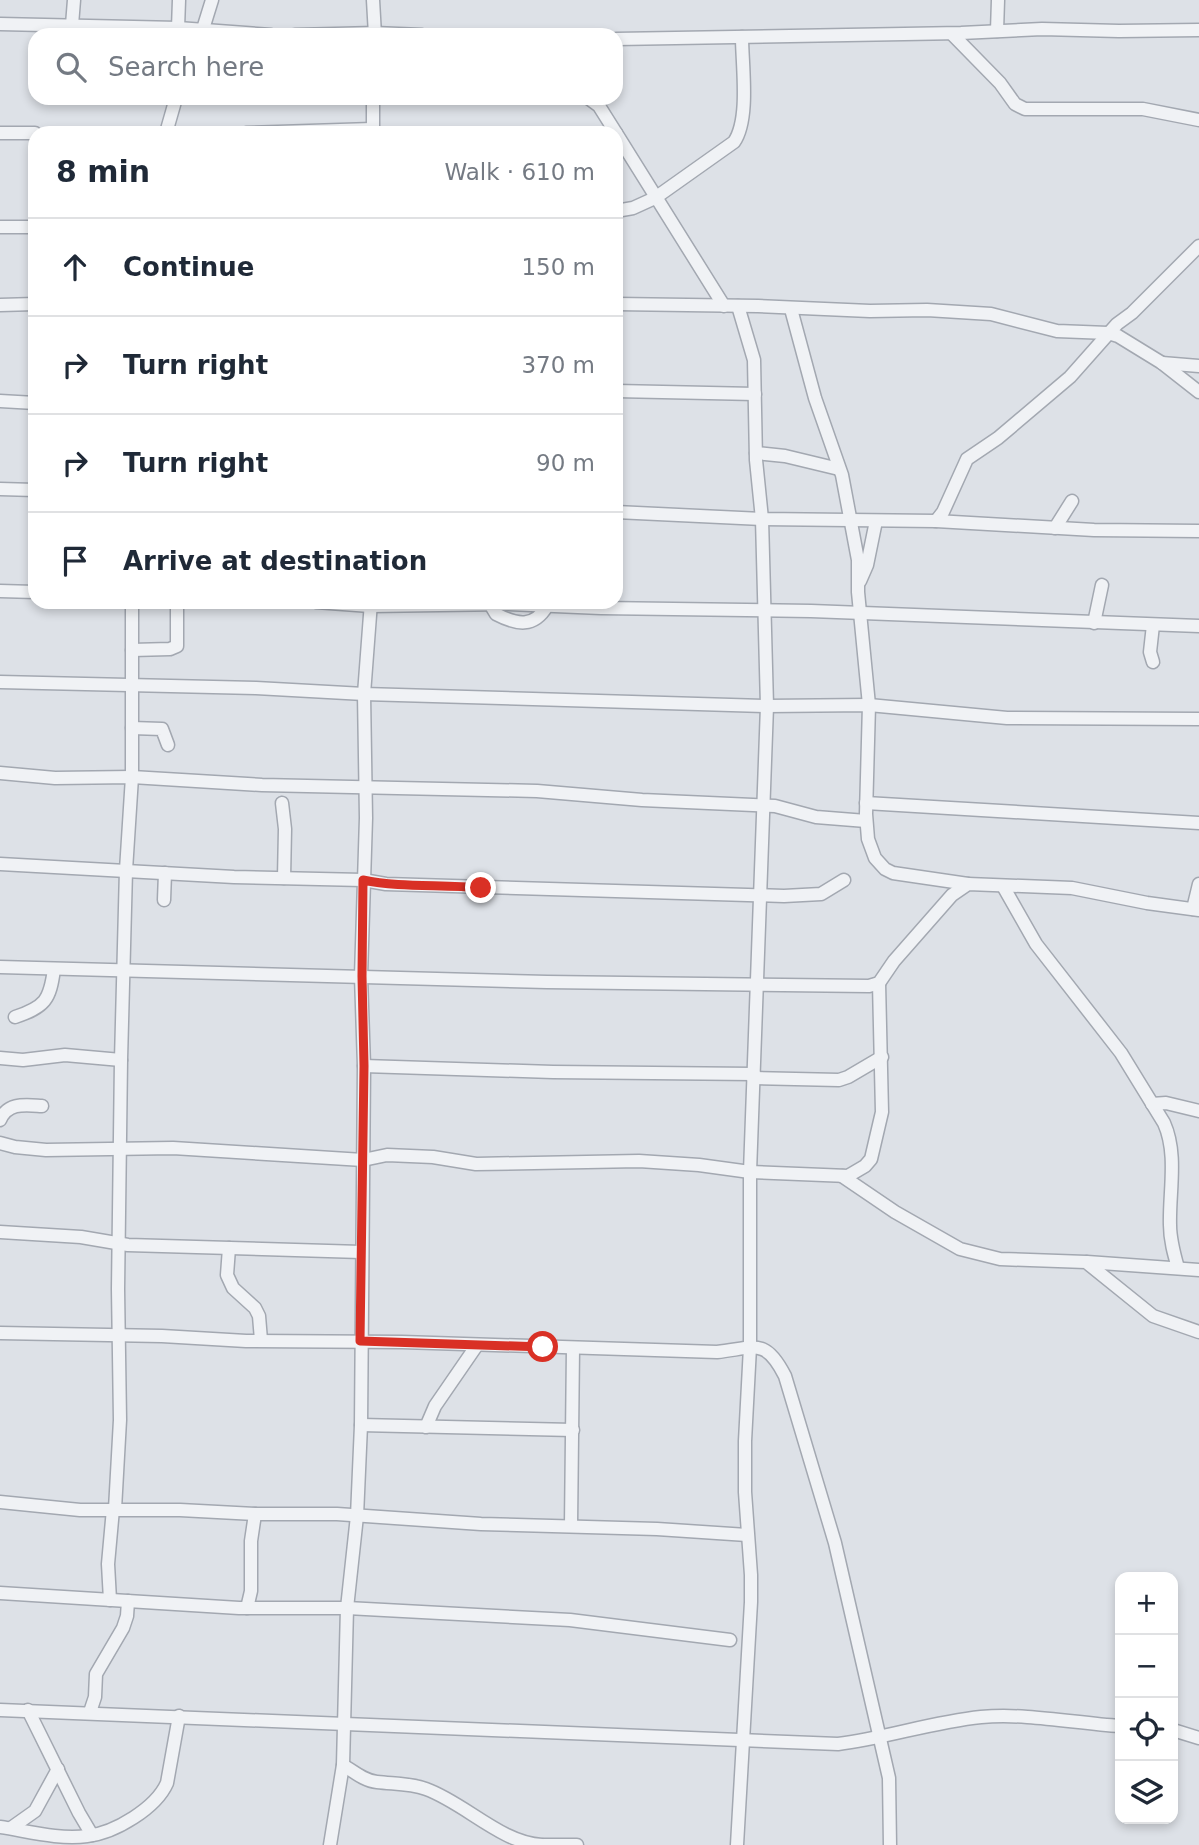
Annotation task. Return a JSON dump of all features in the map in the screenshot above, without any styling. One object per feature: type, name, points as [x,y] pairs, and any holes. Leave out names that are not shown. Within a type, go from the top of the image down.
[{"type":"street","points":[[72,25],[74,0]]},
{"type":"street","points":[[0,24],[178,28],[179,0]]},
{"type":"street","points":[[201,28],[212,0]]},
{"type":"street","points":[[373,0],[375,28]]},
{"type":"street","points":[[997,31],[998,0]]},
{"type":"street","points":[[623,39],[997,31],[1199,30]]},
{"type":"street","points":[[952,34],[1000,83],[1015,104],[1024,109],[1143,109],[1199,120]]},
{"type":"street","points":[[623,210],[655,198],[737,138],[743,104],[742,37]]},
{"type":"street","points":[[168,126],[174,105]]},
{"type":"street","points":[[372,126],[373,105]]},
{"type":"street","points":[[598,105],[612,126]]},
{"type":"street","points":[[0,133],[28,133]]},
{"type":"street","points":[[623,145],[724,306]]},
{"type":"street","points":[[0,227],[28,227]]},
{"type":"street","points":[[936,521],[943,512],[967,458],[998,438],[1070,377],[1108,333],[1132,313],[1199,246]]},
{"type":"street","points":[[0,304],[28,304]]},
{"type":"street","points":[[623,304],[985,313],[1057,331],[1108,333],[1127,340],[1199,392]]},
{"type":"street","points":[[737,1845],[751,1588],[745,1441],[750,1347],[750,1172],[767,706],[754,360],[738,306]]},
{"type":"street","points":[[791,309],[815,397],[842,475],[858,560],[869,705],[866,821],[871,849],[885,869],[893,873],[968,884],[1072,888],[1196,910],[1199,884]]},
{"type":"street","points":[[1162,363],[1199,366]]},
{"type":"street","points":[[623,391],[755,394]]},
{"type":"street","points":[[0,401],[28,403]]},
{"type":"street","points":[[756,453],[785,456],[839,469]]},
{"type":"street","points":[[0,489],[28,490]]},
{"type":"street","points":[[1055,528],[1072,501]]},
{"type":"street","points":[[623,512],[762,519],[936,521],[1055,528],[1199,531]]},
{"type":"street","points":[[858,586],[867,565],[876,521]]},
{"type":"street","points":[[1094,623],[1102,585]]},
{"type":"street","points":[[0,591],[28,592]]},
{"type":"street","points":[[623,607],[861,612],[1199,626]]},
{"type":"street","points":[[110,1600],[108,1564],[120,1420],[118,1335],[121,1060],[126,870],[132,777],[132,609]]},
{"type":"street","points":[[132,650],[170,649],[177,646],[177,609]]},
{"type":"street","points":[[330,1845],[343,1765],[346,1723],[347,1608],[357,1516],[360,1425],[364,1066],[362,976],[366,787],[364,694],[370,609]]},
{"type":"street","points":[[1153,625],[1150,652],[1153,662]]},
{"type":"street","points":[[0,682],[767,706],[869,705],[1007,718],[1199,719]]},
{"type":"street","points":[[132,728],[162,729],[168,744]]},
{"type":"street","points":[[0,773],[54,778],[132,777],[262,785],[537,791],[779,807],[816,817],[866,821]]},
{"type":"street","points":[[282,803],[285,830],[284,878]]},
{"type":"street","points":[[866,803],[1199,822]]},
{"type":"street","points":[[0,864],[363,880],[386,884],[759,895],[821,894],[844,880]]},
{"type":"street","points":[[164,900],[165,873]]},
{"type":"street","points":[[0,1143],[46,1150],[173,1148],[363,1160],[382,1155],[397,1155],[433,1157],[465,1163],[639,1161],[750,1172],[842,1177],[858,1171],[871,1159],[882,1112],[879,983],[894,961],[944,905],[968,884]]},
{"type":"street","points":[[1003,886],[1036,944],[1121,1053],[1170,1135],[1170,1228],[1178,1268]]},
{"type":"street","points":[[0,967],[547,982],[865,986],[879,983]]},
{"type":"street","points":[[15,1017],[37,1009],[46,1000],[54,969]]},
{"type":"street","points":[[0,1058],[23,1060],[65,1055],[121,1060]]},
{"type":"street","points":[[364,1066],[839,1080],[882,1058]]},
{"type":"street","points":[[1152,1104],[1166,1103],[1199,1111]]},
{"type":"street","points":[[0,1120],[11,1107],[42,1106]]},
{"type":"street","points":[[842,1177],[895,1212],[960,1249],[1000,1259],[1199,1270]]},
{"type":"street","points":[[0,1232],[81,1237],[119,1244],[360,1252]]},
{"type":"street","points":[[229,1248],[226,1269],[230,1282],[255,1308],[259,1316],[261,1340]]},
{"type":"street","points":[[1086,1262],[1153,1316],[1199,1332]]},
{"type":"street","points":[[0,1334],[717,1352],[750,1347],[764,1348],[785,1376],[835,1543],[877,1737],[889,1778],[890,1845]]},
{"type":"street","points":[[426,1427],[435,1406],[477,1345]]},
{"type":"street","points":[[571,1525],[573,1348]]},
{"type":"street","points":[[360,1425],[573,1430]]},
{"type":"street","points":[[0,1502],[80,1510],[357,1516],[747,1535]]},
{"type":"street","points":[[247,1608],[251,1591],[251,1541],[255,1514]]},
{"type":"street","points":[[0,1593],[247,1608],[347,1608],[569,1620],[730,1640]]},
{"type":"street","points":[[90,1712],[95,1697],[96,1674],[123,1628],[128,1601]]},
{"type":"street","points":[[0,1710],[838,1744],[941,1723],[993,1716],[1115,1726]]},
{"type":"street","points":[[28,1710],[92,1835]]},
{"type":"street","points":[[5,1828],[48,1834],[92,1835],[138,1815],[163,1793],[179,1716]]},
{"type":"street","points":[[1178,1732],[1199,1738]]},
{"type":"street","points":[[343,1765],[376,1782],[425,1788],[519,1842],[577,1845]]},
{"type":"street","points":[[5,1828],[35,1811],[58,1769]]},
{"type":"route","points":[[481,888],[447,884],[386,884],[363,880],[364,1066],[360,1341],[543,1347]]}]
